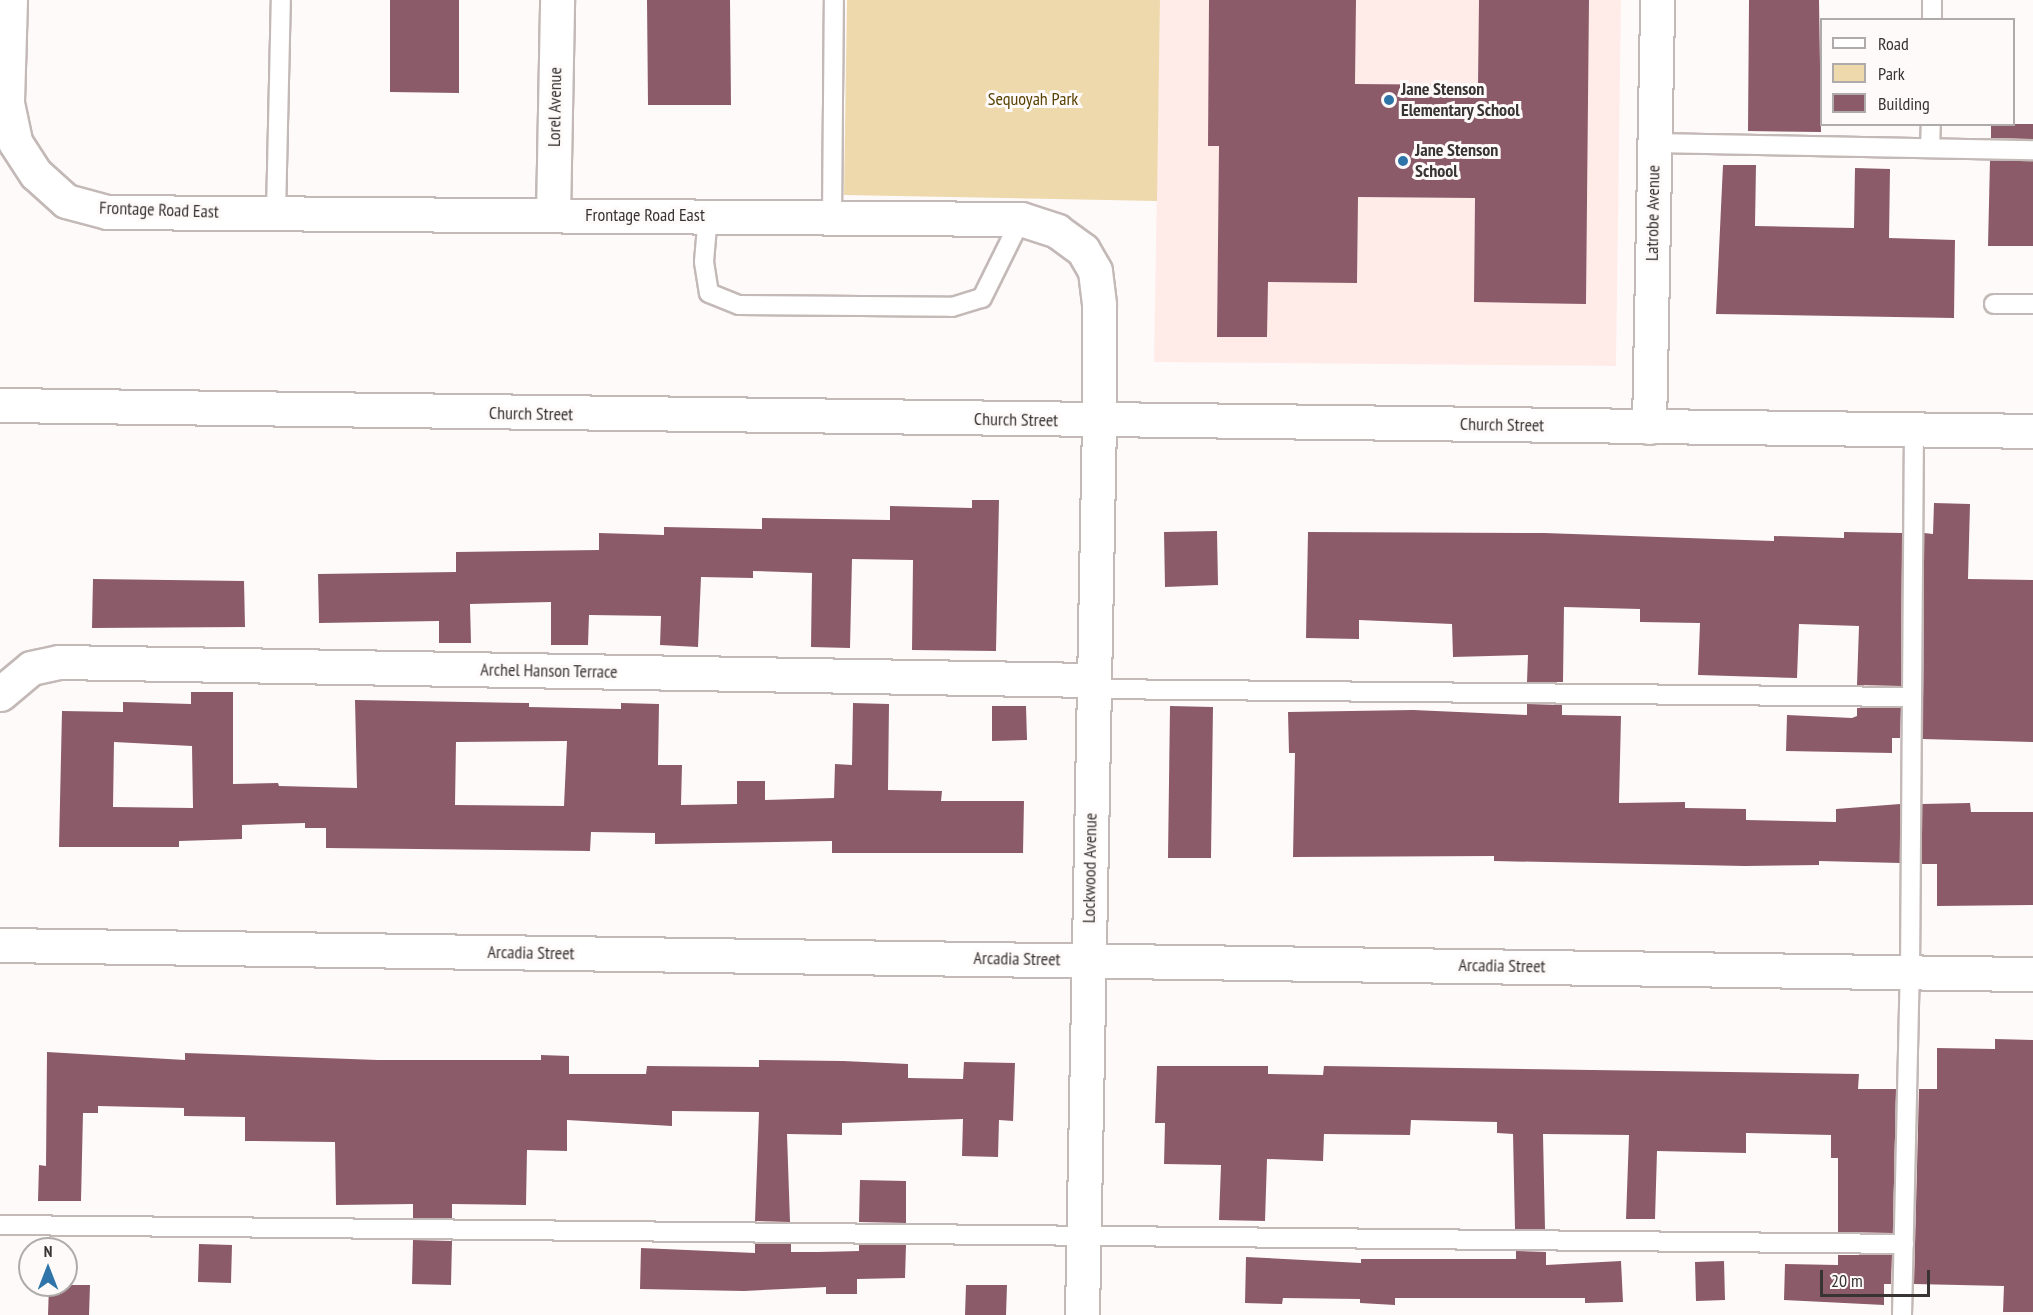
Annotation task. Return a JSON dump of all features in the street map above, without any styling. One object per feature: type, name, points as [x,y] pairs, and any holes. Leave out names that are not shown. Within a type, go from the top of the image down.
[{"type":"street","name":"Frontage Road East","points":[[10,0],[7,103],[15,142],[36,174],[66,201],[107,212],[1021,219],[1057,231],[1083,250],[1095,271],[1098,421]]},
{"type":"street","name":"Lorel Avenue","points":[[554,215],[557,0]]},
{"type":"street","name":"Latrobe Avenue","points":[[1649,427],[1657,0]]},
{"type":"street","name":"Church Street","points":[[0,405],[1098,421],[2033,431]]},
{"type":"street","name":"Lockwood Avenue","points":[[1082,1315],[1098,421]]},
{"type":"street","name":"Archel Hanson Terrace","points":[[4,689],[31,668],[59,662],[1094,685]]},
{"type":"street","name":"Arcadia Street","points":[[0,945],[2033,974]]},
{"type":"lane","points":[[276,213],[281,0]]},
{"type":"lane","points":[[832,216],[834,0]]},
{"type":"lane","points":[[1932,0],[1932,18]]},
{"type":"lane","points":[[1930,148],[1931,126]]},
{"type":"lane","points":[[1654,143],[2033,150]]},
{"type":"lane","points":[[708,215],[704,262],[709,293],[739,305],[952,307],[982,298],[1021,219]]},
{"type":"lane","points":[[1994,304],[2033,304]]},
{"type":"lane","points":[[1902,1315],[1910,972],[1914,430]]},
{"type":"lane","points":[[1094,685],[1912,697]]},
{"type":"lane","points":[[0,1225],[1904,1244]]},
{"type":"shaded area","name":"Jane Stenson Elementary School","points":[[1160,0],[1621,0],[1616,366],[1154,362]]},
{"type":"green space","name":"Sequoyah Park","points":[[847,0],[1160,0],[1157,201],[844,195]]},
{"type":"building","points":[[390,0],[459,0],[459,93],[390,92]]},
{"type":"building","points":[[647,0],[730,0],[731,105],[648,105]]},
{"type":"building","name":"Jane Stenson School","points":[[1209,0],[1356,0],[1355,84],[1478,85],[1479,0],[1589,0],[1586,304],[1474,302],[1475,198],[1358,197],[1357,283],[1268,282],[1267,337],[1217,337],[1219,146],[1208,146]]},
{"type":"building","points":[[1749,0],[1819,0],[1821,132],[1748,131]]},
{"type":"building","points":[[2033,124],[2033,139],[1991,138],[1991,126]]},
{"type":"building","points":[[1990,160],[2033,161],[2033,246],[1988,246]]},
{"type":"building","points":[[1723,165],[1756,165],[1755,226],[1854,228],[1855,168],[1890,169],[1889,238],[1955,240],[1954,318],[1716,314]]},
{"type":"building","points":[[972,500],[999,500],[996,651],[912,650],[913,560],[852,559],[850,648],[811,647],[812,573],[753,571],[753,578],[701,577],[698,647],[660,645],[661,616],[589,615],[588,645],[551,645],[551,602],[470,604],[471,643],[439,643],[439,621],[319,623],[318,574],[456,572],[456,552],[599,550],[599,533],[664,535],[664,527],[762,529],[762,518],[890,520],[890,506],[972,508]]},
{"type":"building","points":[[1934,503],[1970,504],[1968,579],[2033,580],[2033,742],[1923,739],[1924,533],[1933,534]]},
{"type":"building","points":[[1217,531],[1218,585],[1165,587],[1164,532]]},
{"type":"building","points":[[1308,532],[1544,533],[1774,541],[1774,536],[1844,538],[1844,532],[1902,533],[1901,686],[1857,685],[1859,626],[1799,624],[1797,678],[1698,675],[1700,623],[1640,622],[1640,609],[1564,607],[1563,682],[1527,682],[1528,655],[1453,657],[1452,624],[1359,620],[1359,639],[1306,638]]},
{"type":"building","points":[[93,579],[244,581],[245,627],[92,628]]},
{"type":"building","points":[[191,692],[233,692],[233,784],[278,783],[279,786],[357,788],[355,700],[529,703],[529,707],[621,709],[621,703],[659,704],[658,765],[682,765],[681,805],[737,804],[737,781],[765,781],[765,800],[834,798],[835,764],[852,765],[853,703],[889,704],[888,790],[942,791],[941,801],[1024,801],[1023,853],[832,853],[832,841],[655,844],[655,833],[591,832],[590,851],[326,848],[326,828],[305,828],[305,823],[242,825],[242,839],[179,841],[179,847],[59,847],[62,711],[123,712],[123,702],[191,704]],"holes":[[[567,741],[564,806],[455,805],[456,742]],[[114,742],[192,746],[193,808],[113,807]]]},
{"type":"building","points":[[1527,704],[1562,705],[1562,715],[1621,716],[1619,803],[1685,802],[1685,808],[1746,809],[1746,820],[1836,822],[1836,809],[1900,804],[1900,863],[1819,861],[1819,865],[1745,866],[1494,861],[1494,856],[1293,857],[1295,753],[1289,753],[1288,712],[1413,710],[1527,715]]},
{"type":"building","points":[[992,706],[1026,706],[1027,740],[992,741]]},
{"type":"building","points":[[1170,706],[1213,707],[1211,858],[1168,858]]},
{"type":"building","points":[[1857,708],[1901,708],[1900,738],[1892,738],[1892,753],[1786,751],[1787,715],[1852,718],[1857,716]]},
{"type":"building","points":[[1970,803],[1971,812],[2033,812],[2033,905],[1937,906],[1937,864],[1922,864],[1922,804]]},
{"type":"building","points":[[1995,1039],[2033,1040],[2033,1312],[2003,1312],[2004,1286],[1914,1284],[1919,1089],[1937,1089],[1937,1048],[1995,1049]]},
{"type":"building","points":[[47,1052],[185,1060],[185,1053],[378,1060],[541,1060],[541,1055],[569,1056],[569,1074],[646,1074],[647,1066],[759,1067],[759,1060],[843,1061],[908,1064],[908,1078],[963,1079],[964,1062],[1015,1063],[1013,1121],[999,1120],[998,1157],[962,1156],[963,1119],[842,1123],[842,1135],[787,1134],[790,1222],[755,1221],[759,1112],[672,1111],[672,1126],[567,1120],[567,1151],[527,1150],[526,1205],[452,1204],[452,1218],[413,1218],[413,1204],[336,1205],[335,1142],[245,1141],[245,1117],[184,1116],[184,1108],[98,1106],[98,1113],[83,1113],[81,1201],[38,1201],[39,1165],[46,1166]]},
{"type":"building","points":[[1157,1066],[1268,1066],[1268,1074],[1323,1075],[1324,1066],[1859,1074],[1858,1089],[1896,1089],[1893,1233],[1838,1232],[1838,1158],[1831,1158],[1831,1135],[1746,1133],[1746,1153],[1657,1151],[1655,1219],[1626,1219],[1629,1135],[1543,1134],[1545,1229],[1515,1229],[1513,1134],[1497,1133],[1497,1122],[1411,1120],[1410,1135],[1324,1134],[1323,1161],[1267,1159],[1265,1221],[1219,1220],[1221,1165],[1164,1164],[1165,1123],[1155,1123]]},
{"type":"building","points":[[860,1180],[906,1181],[906,1223],[859,1222]]},
{"type":"building","points":[[413,1240],[452,1241],[451,1285],[412,1284]]},
{"type":"building","points":[[199,1244],[232,1245],[231,1283],[198,1282]]},
{"type":"building","points":[[755,1244],[791,1244],[791,1252],[859,1251],[859,1245],[906,1245],[905,1278],[857,1279],[857,1294],[826,1294],[826,1287],[744,1291],[640,1289],[641,1248],[755,1253]]},
{"type":"building","points":[[1516,1251],[1546,1252],[1546,1265],[1621,1261],[1623,1302],[1585,1303],[1585,1298],[1395,1298],[1395,1305],[1360,1303],[1360,1299],[1283,1298],[1282,1304],[1245,1303],[1246,1257],[1361,1263],[1361,1259],[1516,1259]]},
{"type":"building","points":[[1838,1255],[1892,1255],[1891,1284],[1884,1284],[1884,1305],[1784,1300],[1785,1264],[1838,1265]]},
{"type":"building","points":[[1724,1261],[1725,1300],[1696,1301],[1695,1262]]},
{"type":"building","points":[[78,1285],[90,1285],[89,1315],[48,1315],[49,1297],[78,1297]]},
{"type":"building","points":[[966,1285],[1007,1285],[1006,1315],[965,1315]]},
{"type":"place","name":"Jane Stenson Elementary School","points":[[1389,100]]},
{"type":"place","name":"Jane Stenson School","points":[[1403,161]]}]
